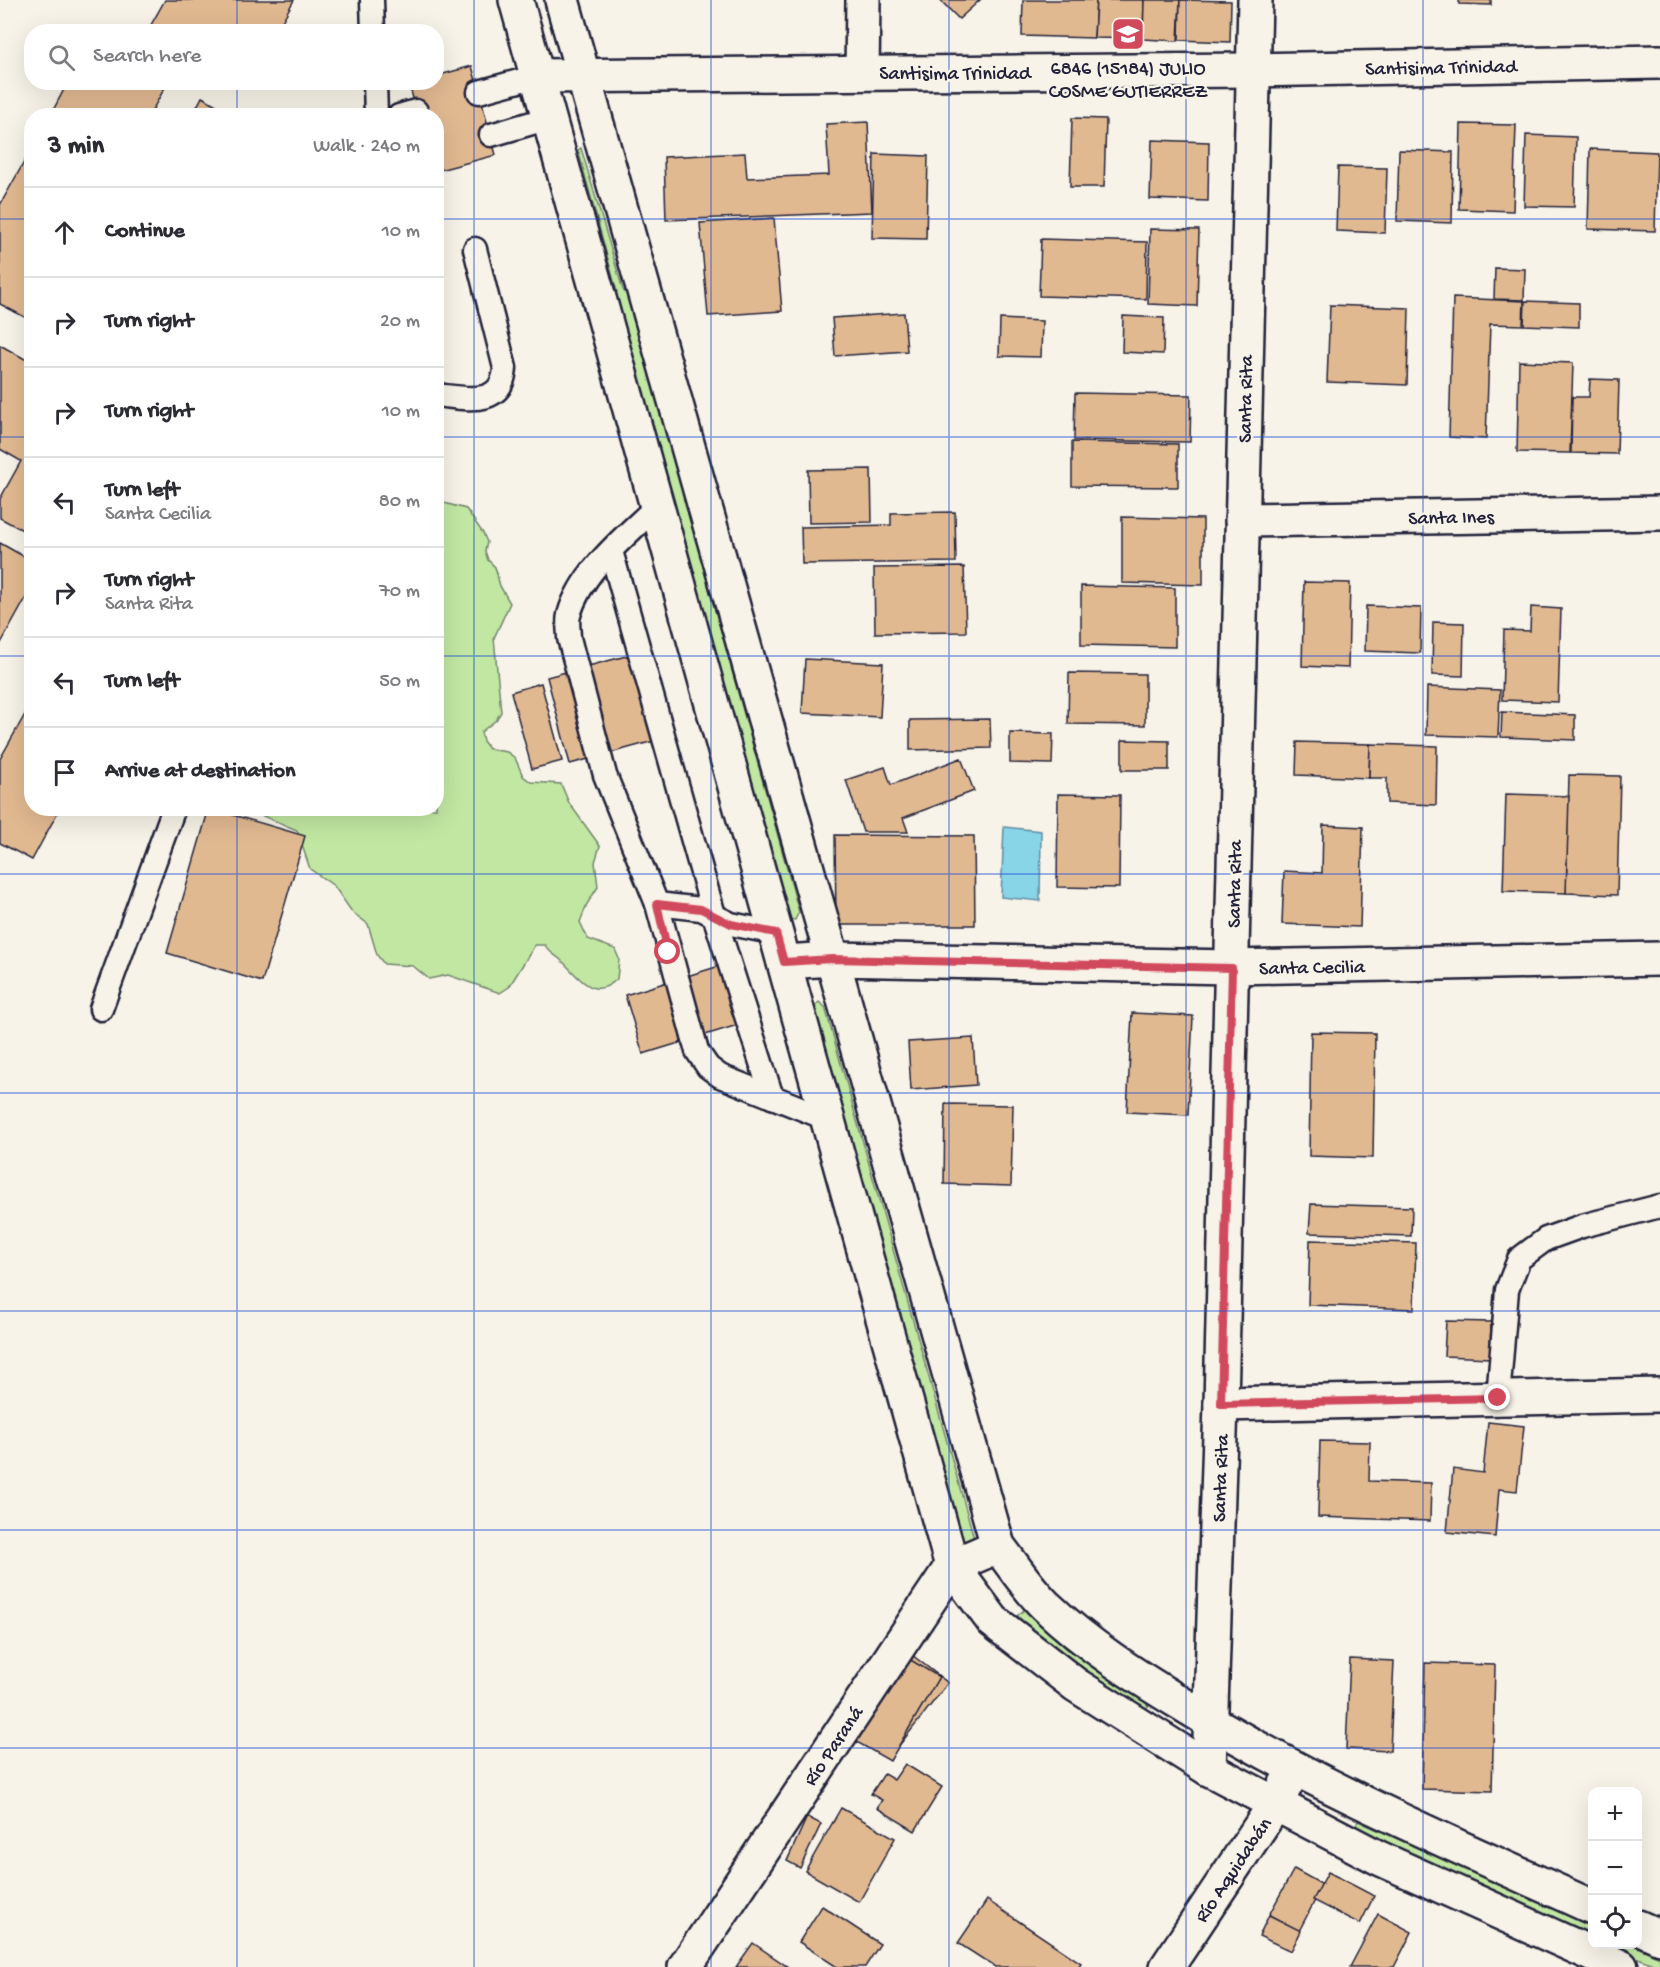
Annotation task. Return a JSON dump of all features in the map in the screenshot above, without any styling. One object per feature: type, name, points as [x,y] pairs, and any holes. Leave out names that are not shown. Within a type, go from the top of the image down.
[{"type":"street","points":[[516,0],[952,1566],[993,1621],[1076,1685],[1209,1769],[1379,1858],[1621,1967]]},
{"type":"street","points":[[562,0],[998,1545],[1044,1605],[1096,1650],[1211,1722],[1294,1769],[1588,1905]]},
{"type":"street","points":[[862,73],[863,0]]},
{"type":"street","name":"Santa Rita","points":[[1209,1769],[1221,1404],[1255,0]]},
{"type":"street","name":"Santisima Trinidad","points":[[537,76],[1252,70],[1660,62]]},
{"type":"street","name":"Santa Ines","points":[[1242,520],[1660,513]]},
{"type":"street","name":"Santa Cecilia","points":[[780,948],[832,959],[1232,968],[1660,959]]},
{"type":"street","points":[[1221,1404],[1660,1395]]},
{"type":"street","points":[[952,1566],[998,1545]]},
{"type":"street","name":"Río Paraná","points":[[685,1967],[952,1566]]},
{"type":"street","name":"Río Aquidabán","points":[[1167,1967],[1276,1803],[1294,1769]]},
{"type":"street","points":[[1642,1929],[1660,1937]]},
{"type":"lane","points":[[372,0],[373,24]]},
{"type":"lane","points":[[479,92],[537,76]]},
{"type":"lane","points":[[375,90],[376,108]]},
{"type":"lane","points":[[491,135],[549,118]]},
{"type":"lane","points":[[444,396],[482,398],[494,394],[504,384],[505,368],[475,249]]},
{"type":"lane","points":[[657,506],[611,551],[575,598],[568,618],[569,639],[605,775],[657,904],[697,1051],[708,1067],[720,1076],[828,1119]]},
{"type":"lane","points":[[611,551],[714,915],[772,1097]]},
{"type":"lane","points":[[101,1009],[171,816]]},
{"type":"lane","points":[[657,904],[701,909],[780,948]]},
{"type":"lane","points":[[1498,1398],[1507,1290],[1520,1259],[1546,1239],[1582,1226],[1660,1206]]},
{"type":"green space","points":[[581,148],[623,290],[628,296],[799,912],[795,920],[788,919],[614,296],[617,292],[578,150]]},
{"type":"green space","points":[[444,503],[466,509],[483,533],[487,542],[485,551],[488,560],[495,567],[500,586],[510,603],[494,638],[501,712],[496,720],[481,732],[483,741],[489,749],[507,752],[515,758],[523,776],[531,782],[561,784],[569,803],[600,846],[595,862],[598,887],[587,904],[580,922],[588,939],[615,949],[619,959],[617,979],[601,988],[587,985],[545,945],[535,945],[509,987],[500,993],[448,975],[429,979],[413,966],[384,964],[377,955],[368,924],[352,912],[334,886],[310,869],[297,830],[263,816],[444,816]]},
{"type":"green space","points":[[819,1002],[825,1007],[974,1538],[966,1544],[962,1540],[812,1009]]},
{"type":"green space","points":[[1024,1610],[1068,1650],[1146,1702],[1148,1706],[1144,1712],[1088,1679],[1019,1620],[1018,1615]]},
{"type":"green space","points":[[1358,1821],[1588,1924],[1588,1937],[1357,1832],[1354,1827]]},
{"type":"green space","points":[[1616,1949],[1642,1949],[1660,1957],[1660,1967]]},
{"type":"water","points":[[1004,827],[1041,831],[1040,901],[1001,897]]},
{"type":"building","points":[[165,0],[294,0],[280,24],[152,24]]},
{"type":"building","points":[[940,0],[980,0],[959,19]]},
{"type":"building","points":[[1023,0],[1096,0],[1094,38],[1022,36]]},
{"type":"building","points":[[1096,0],[1144,0],[1143,39],[1094,38]]},
{"type":"building","points":[[1144,0],[1180,0],[1178,41],[1143,39]]},
{"type":"building","points":[[1180,0],[1231,1],[1230,42],[1179,40]]},
{"type":"building","points":[[1459,0],[1491,0],[1491,5],[1459,4]]},
{"type":"building","points":[[472,66],[496,155],[444,169],[444,108],[416,108],[411,90],[444,90],[444,74]]},
{"type":"building","points":[[64,90],[164,90],[153,108],[54,108]]},
{"type":"building","points":[[202,97],[222,108],[196,108]]},
{"type":"building","points":[[1072,118],[1106,119],[1104,187],[1070,187]]},
{"type":"building","points":[[868,122],[872,212],[666,220],[664,157],[745,153],[747,178],[829,175],[826,124]]},
{"type":"building","points":[[1461,124],[1516,125],[1513,211],[1459,209]]},
{"type":"building","points":[[1526,135],[1576,137],[1574,207],[1524,206]]},
{"type":"building","points":[[1152,140],[1209,142],[1208,201],[1150,199]]},
{"type":"building","points":[[1590,149],[1657,152],[1655,231],[1588,229]]},
{"type":"building","points":[[1399,150],[1453,152],[1452,223],[1397,221]]},
{"type":"building","points":[[874,154],[928,156],[926,239],[872,238]]},
{"type":"building","points":[[24,162],[24,317],[0,304],[0,205]]},
{"type":"building","points":[[1338,167],[1387,168],[1385,233],[1336,231]]},
{"type":"building","points":[[774,218],[782,311],[708,316],[700,223]]},
{"type":"building","points":[[1150,229],[1199,230],[1197,306],[1148,304]]},
{"type":"building","points":[[1041,239],[1147,242],[1146,299],[1039,296]]},
{"type":"building","points":[[1495,268],[1525,269],[1524,300],[1494,299]]},
{"type":"building","points":[[1453,298],[1524,301],[1523,325],[1490,324],[1486,439],[1449,437]]},
{"type":"building","points":[[1525,301],[1579,303],[1579,327],[1524,325]]},
{"type":"building","points":[[1330,305],[1409,308],[1407,385],[1327,382]]},
{"type":"building","points":[[904,313],[907,351],[835,356],[832,318]]},
{"type":"building","points":[[1123,316],[1164,318],[1163,354],[1122,352]]},
{"type":"building","points":[[1000,319],[1042,321],[1041,357],[999,356]]},
{"type":"building","points":[[0,345],[24,358],[24,531],[0,518],[0,499],[21,461],[0,449]]},
{"type":"building","points":[[1519,361],[1573,363],[1570,453],[1517,452]]},
{"type":"building","points":[[1590,379],[1619,380],[1617,454],[1571,453],[1572,397],[1589,397]]},
{"type":"building","points":[[1075,393],[1191,395],[1190,442],[1074,440]]},
{"type":"building","points":[[1072,442],[1178,444],[1178,487],[1072,486]]},
{"type":"building","points":[[871,469],[872,522],[809,523],[808,470]]},
{"type":"building","points":[[955,512],[956,562],[802,564],[801,527],[891,525],[891,513]]},
{"type":"building","points":[[1122,517],[1203,519],[1203,585],[1122,583]]},
{"type":"building","points":[[0,543],[24,556],[24,602],[0,645]]},
{"type":"building","points":[[964,567],[966,632],[875,633],[874,568]]},
{"type":"building","points":[[1304,582],[1350,583],[1348,668],[1302,666]]},
{"type":"building","points":[[1081,586],[1175,588],[1175,647],[1081,645]]},
{"type":"building","points":[[1366,606],[1421,608],[1420,653],[1365,651]]},
{"type":"building","points":[[1531,607],[1561,609],[1558,702],[1502,700],[1504,630],[1530,631]]},
{"type":"building","points":[[1433,622],[1464,623],[1463,676],[1432,675]]},
{"type":"building","points":[[630,655],[654,741],[570,764],[547,677]]},
{"type":"building","points":[[805,659],[883,663],[880,717],[802,713]]},
{"type":"building","points":[[1069,673],[1145,674],[1145,725],[1068,724]]},
{"type":"building","points":[[541,683],[562,761],[532,769],[511,692]]},
{"type":"building","points":[[1427,687],[1500,690],[1498,737],[1426,735]]},
{"type":"building","points":[[1502,712],[1575,715],[1575,740],[1501,737]]},
{"type":"building","points":[[24,716],[24,816],[56,816],[32,860],[0,843],[0,759]]},
{"type":"building","points":[[990,719],[991,748],[910,750],[910,720]]},
{"type":"building","points":[[1010,733],[1053,734],[1052,764],[1010,763]]},
{"type":"building","points":[[1122,740],[1169,741],[1169,770],[1122,770]]},
{"type":"building","points":[[1297,742],[1370,744],[1369,778],[1296,775]]},
{"type":"building","points":[[1370,744],[1437,746],[1436,805],[1387,803],[1387,778],[1369,778]]},
{"type":"building","points":[[961,758],[974,791],[903,818],[908,832],[863,832],[846,780],[885,767],[891,785]]},
{"type":"building","points":[[1569,775],[1620,776],[1617,895],[1566,893]]},
{"type":"building","points":[[1058,794],[1120,795],[1119,888],[1057,887]]},
{"type":"building","points":[[1506,794],[1569,796],[1566,893],[1503,891]]},
{"type":"building","points":[[207,816],[236,816],[305,836],[262,982],[167,953]]},
{"type":"building","points":[[1323,825],[1363,827],[1360,927],[1282,924],[1284,871],[1322,873]]},
{"type":"building","points":[[835,835],[974,836],[975,925],[836,925]]},
{"type":"building","points":[[723,965],[741,1024],[643,1054],[625,995]]},
{"type":"building","points":[[1132,1013],[1193,1016],[1188,1115],[1127,1112]]},
{"type":"building","points":[[1311,1032],[1375,1033],[1373,1158],[1309,1156]]},
{"type":"building","points":[[973,1038],[976,1085],[911,1090],[908,1042]]},
{"type":"building","points":[[945,1104],[1013,1105],[1011,1186],[944,1184]]},
{"type":"building","points":[[1311,1204],[1412,1207],[1411,1236],[1309,1233]]},
{"type":"building","points":[[1310,1240],[1416,1243],[1414,1309],[1308,1305]]},
{"type":"building","points":[[1446,1321],[1491,1322],[1490,1358],[1444,1356]]},
{"type":"building","points":[[1488,1422],[1524,1426],[1517,1491],[1499,1489],[1495,1537],[1447,1532],[1453,1469],[1483,1473]]},
{"type":"building","points":[[1320,1441],[1370,1442],[1369,1481],[1431,1483],[1430,1521],[1318,1517]]},
{"type":"building","points":[[912,1655],[948,1683],[891,1756],[855,1728]]},
{"type":"building","points":[[904,1656],[939,1677],[890,1761],[855,1741]]},
{"type":"building","points":[[1350,1659],[1394,1661],[1390,1751],[1346,1749]]},
{"type":"building","points":[[1425,1663],[1495,1665],[1492,1791],[1422,1789]]},
{"type":"building","points":[[905,1764],[942,1787],[915,1831],[877,1808],[882,1800],[871,1794],[884,1774],[894,1780]]},
{"type":"building","points":[[841,1808],[895,1838],[859,1902],[805,1871]]},
{"type":"building","points":[[807,1817],[821,1824],[800,1868],[787,1861]]},
{"type":"building","points":[[1294,1869],[1323,1885],[1299,1931],[1269,1915]]},
{"type":"building","points":[[1328,1872],[1374,1896],[1360,1924],[1313,1900]]},
{"type":"building","points":[[987,1900],[1081,1963],[1078,1967],[995,1967],[958,1943]]},
{"type":"building","points":[[822,1906],[880,1944],[865,1967],[837,1967],[799,1942]]},
{"type":"building","points":[[1378,1914],[1412,1932],[1394,1967],[1350,1967]]},
{"type":"building","points":[[1269,1915],[1301,1931],[1291,1951],[1259,1936]]},
{"type":"building","points":[[753,1943],[788,1967],[736,1967]]},
{"type":"place","name":"6846 (15184) JULIO COSME GUTIERREZ","points":[[1128,34]]},
{"type":"route","points":[[668,952],[657,904],[701,909],[731,924],[776,933],[784,962],[832,959],[1232,968],[1221,1404],[1498,1398]]}]
